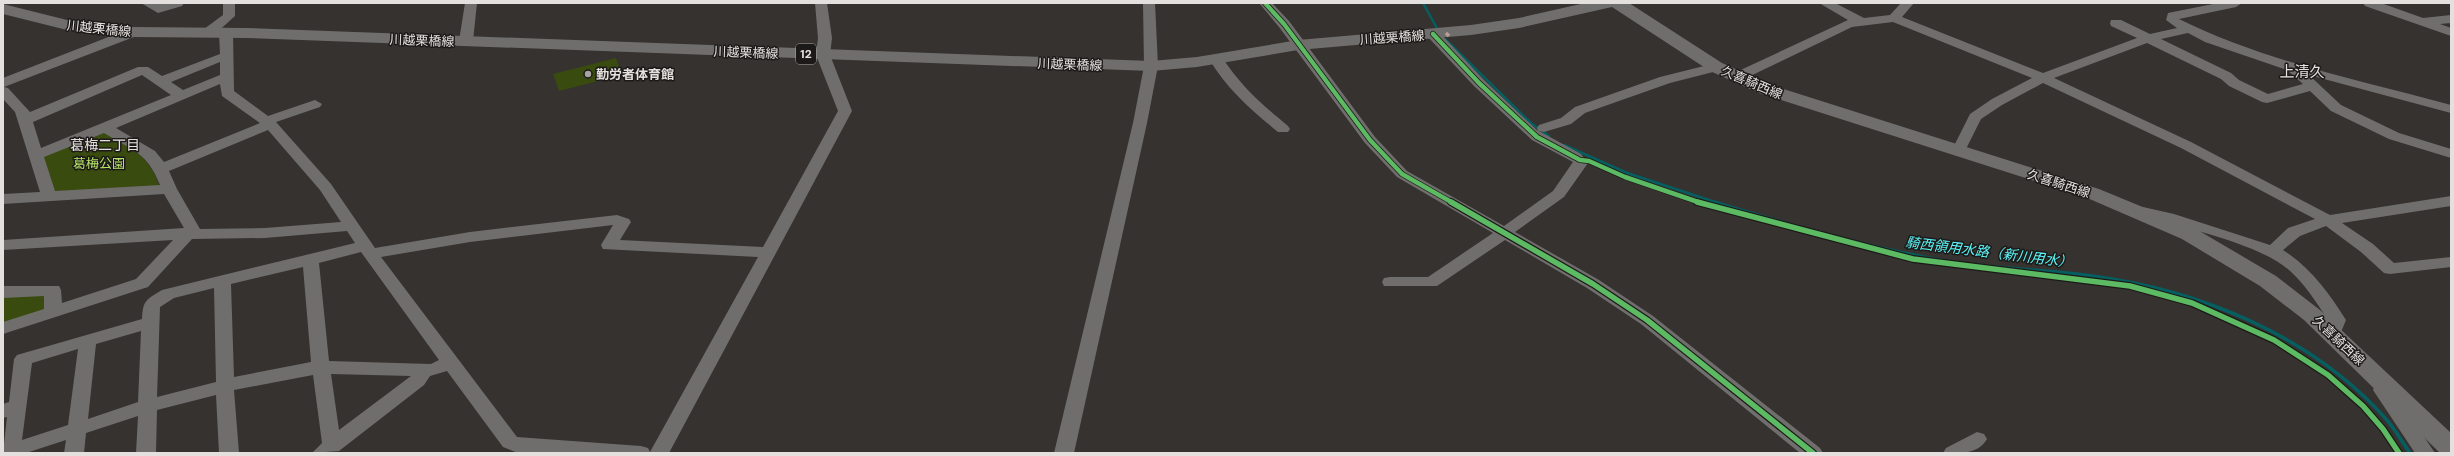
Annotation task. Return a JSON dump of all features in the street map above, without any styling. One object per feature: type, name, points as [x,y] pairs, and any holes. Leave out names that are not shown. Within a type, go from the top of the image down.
[{"type":"main road","name":"川越栗橋線","points":[[3,9],[67,25],[134,32],[218,32],[1151,66],[1216,59],[1298,45],[1433,34],[1519,23],[1607,3]]},
{"type":"main road","name":"久喜騎西線","points":[[1618,3],[1716,67],[1737,77],[1802,102],[1959,150],[2092,193],[2139,211],[2226,255],[2268,281],[2333,333],[2451,448]]},
{"type":"street","points":[[147,3],[158,10],[178,3]]},
{"type":"street","points":[[229,3],[229,16],[218,32],[226,56],[226,90],[228,95],[268,123],[326,187],[369,250],[450,362],[514,445],[641,453]]},
{"type":"street","points":[[466,42],[471,3]]},
{"type":"street","points":[[659,453],[845,111],[823,55],[825,38],[821,3]]},
{"type":"street","points":[[1064,453],[1140,124],[1151,66],[1149,3]]},
{"type":"street","points":[[1266,3],[1284,24],[1298,45],[1370,140],[1402,174],[1593,284],[1647,320],[1813,453]]},
{"type":"street","points":[[1825,3],[1861,22]]},
{"type":"street","points":[[1894,18],[1908,3]]},
{"type":"street","points":[[2236,3],[2173,16],[2172,20],[2188,29],[2244,51],[2292,67],[2451,109]]},
{"type":"street","points":[[2369,3],[2451,32]]},
{"type":"street","points":[[1737,77],[1849,24],[1894,18],[2043,78],[2086,100],[2186,145],[2328,220],[2367,248],[2390,269],[2451,262]]},
{"type":"street","points":[[2420,22],[2451,19]]},
{"type":"street","points":[[2116,23],[2146,39],[2226,76],[2234,83],[2267,99],[2312,86]]},
{"type":"street","points":[[1959,150],[1975,117],[1997,102],[2043,78],[2146,39],[2188,29]]},
{"type":"street","points":[[3,83],[134,32]]},
{"type":"street","points":[[1390,282],[1431,282],[1559,194],[1580,163],[1580,160],[1537,137],[1479,83],[1433,34]]},
{"type":"street","points":[[160,82],[211,60],[226,56]]},
{"type":"street","points":[[1216,59],[1227,77],[1246,98],[1283,129]]},
{"type":"street","points":[[1544,128],[1566,121],[1580,110],[1665,80],[1716,67]]},
{"type":"street","points":[[2292,67],[2336,108],[2394,136],[2434,147],[2451,154]]},
{"type":"street","points":[[24,120],[143,70],[181,95]]},
{"type":"street","points":[[37,155],[226,77]]},
{"type":"street","points":[[6,98],[22,111],[49,197]]},
{"type":"street","points":[[161,170],[315,104]]},
{"type":"street","points":[[3,328],[142,283],[185,234],[192,229],[190,223],[169,189],[161,170],[150,154],[105,127]]},
{"type":"street","points":[[3,199],[169,189]]},
{"type":"street","points":[[2273,251],[2294,232],[2328,220],[2451,201]]},
{"type":"street","points":[[2139,211],[2168,217],[2273,251],[2306,275],[2338,320],[2333,333]]},
{"type":"street","points":[[146,453],[151,304],[168,294],[310,258],[617,220],[623,222],[609,245],[769,252]]},
{"type":"street","points":[[3,245],[185,234],[265,233],[353,226]]},
{"type":"street","points":[[310,258],[321,368],[327,450]]},
{"type":"street","points":[[222,280],[225,384],[229,453]]},
{"type":"street","points":[[3,292],[53,290],[53,312]]},
{"type":"street","points":[[150,323],[24,359],[11,408],[8,452],[148,406],[225,384],[292,370],[321,368],[383,368],[424,371],[434,370],[450,362]]},
{"type":"street","points":[[74,453],[88,341]]},
{"type":"street","points":[[327,450],[418,380],[424,371]]},
{"type":"street","points":[[2378,377],[2387,399],[2425,453]]},
{"type":"street","points":[[1953,453],[1977,439]]},
{"type":"green space","name":"勤労者体育館","points":[[616,58],[622,75],[559,91],[553,74]]},
{"type":"green space","name":"葛梅公園","points":[[102,130],[130,147],[144,159],[155,176],[160,188],[53,195],[42,155]]},
{"type":"green space","points":[[48,294],[46,312],[3,326],[3,296]]},
{"type":"waterway","name":"騎西領用水路（新川用水）","points":[[1423,3],[1438,30]]},
{"type":"waterway","name":"騎西領用水路（新川用水）","points":[[1445,39],[1532,124],[1549,136]]},
{"type":"waterway","name":"騎西領用水路（新川用水）","points":[[1564,145],[1627,173],[1718,203]]},
{"type":"waterway","name":"騎西領用水路（新川用水）","points":[[1714,202],[1770,219],[1883,249],[1959,263],[2092,276],[2133,283],[2173,293],[2213,306],[2252,322],[2289,341],[2324,364],[2357,390],[2386,419],[2410,453]]},
{"type":"marked path","points":[[1446,33],[1449,36]]},
{"type":"cycle path","points":[[1265,3],[1284,24],[1370,140],[1402,174],[1593,284],[1647,320],[1813,453]]},
{"type":"cycle path","points":[[1433,34],[1479,83],[1537,137],[1580,160],[1589,161],[1625,177],[1691,201],[1913,259],[2130,286],[2192,303],[2218,313],[2274,340],[2328,375],[2363,406],[2383,429],[2399,453]]},
{"type":"place","name":"勤労者体育館","points":[[588,74]]},
{"type":"district","name":"上清久","points":[[2302,72]]},
{"type":"district","name":"葛梅二丁目","points":[[105,145]]}]
